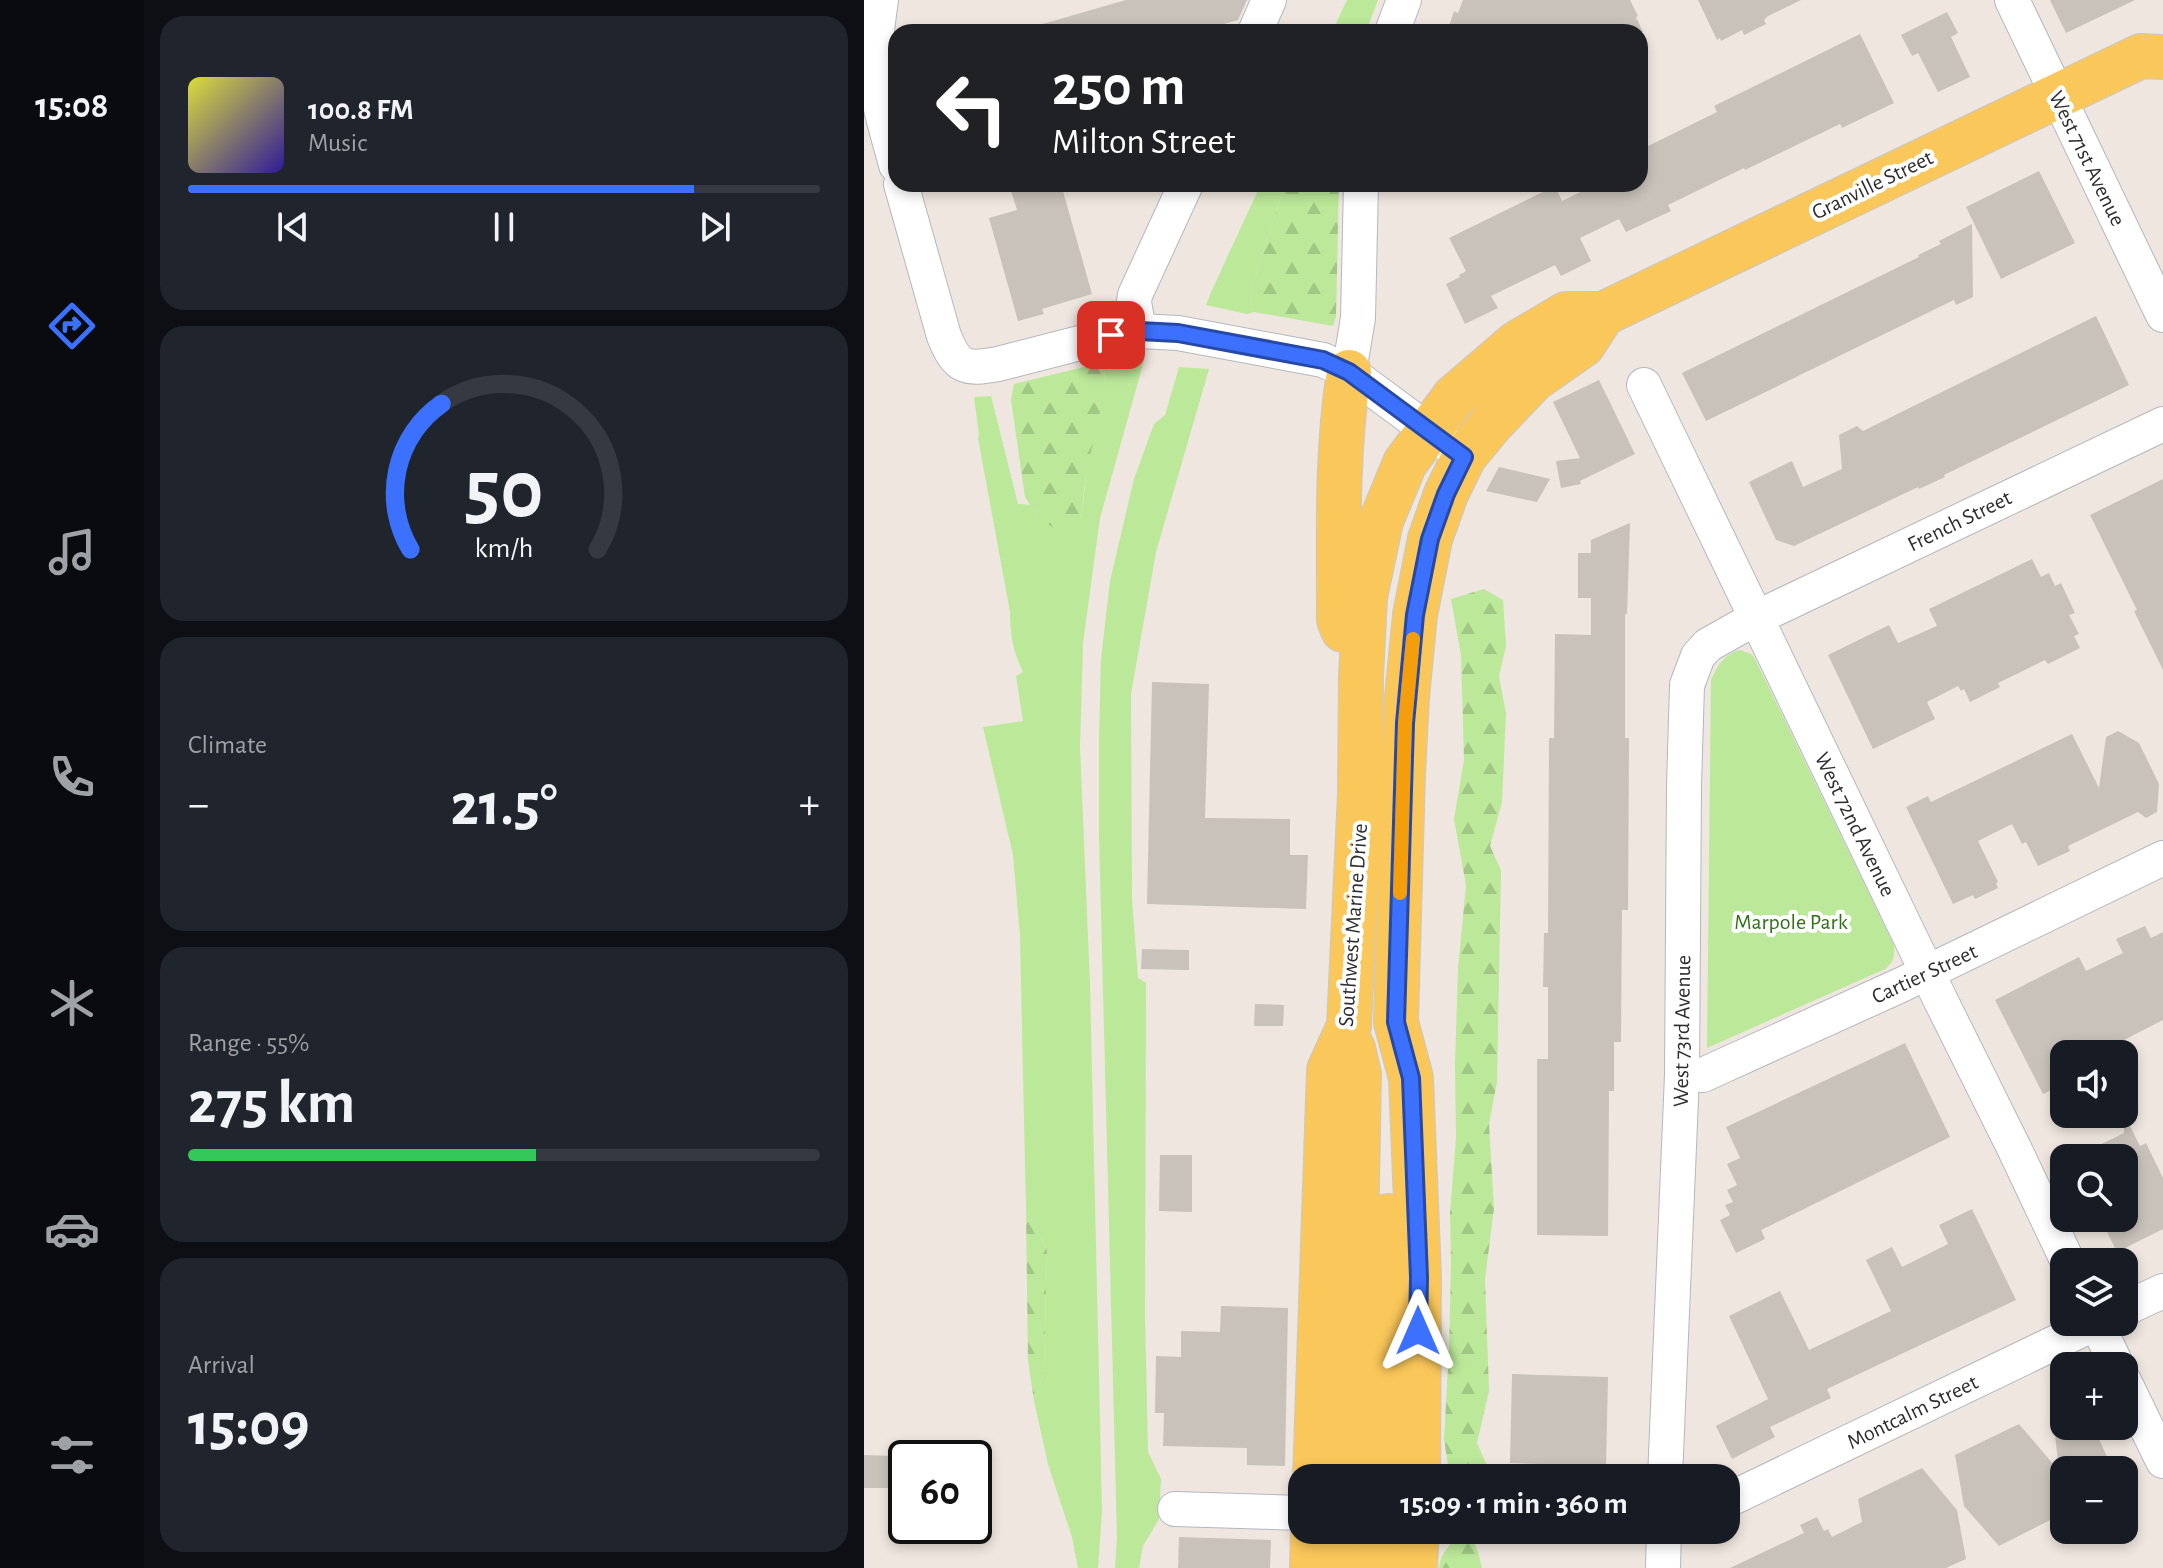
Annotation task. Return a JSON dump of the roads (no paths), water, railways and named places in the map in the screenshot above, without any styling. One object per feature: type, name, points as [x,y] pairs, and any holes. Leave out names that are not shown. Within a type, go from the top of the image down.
[{"type":"main road","name":"Granville Street","points":[[1428,430],[1454,397],[1517,343],[1566,314],[1603,314],[2156,48]]},
{"type":"main road","name":"Granville Street","points":[[1464,457],[1533,380],[1583,345],[1603,314]]},
{"type":"main road","points":[[1349,372],[1342,419],[1339,620],[1361,677]]},
{"type":"main road","name":"Southwest Marine Drive","points":[[1315,1464],[1329,1070],[1349,1026],[1365,597],[1381,521],[1405,463],[1428,430]]},
{"type":"main road","name":"Southwest Marine Drive","points":[[1418,1464],[1419,1277],[1411,1078],[1396,1022],[1403,774],[1415,615],[1430,539],[1446,494],[1464,457]]},
{"type":"main road","points":[[1382,1464],[1388,1294],[1390,1074],[1396,1022]]},
{"type":"main road","points":[[1349,1026],[1359,1074],[1349,1464]]},
{"type":"main road","points":[[1312,1568],[1313,1544]]},
{"type":"main road","points":[[1346,1568],[1347,1544]]},
{"type":"main road","points":[[1378,1568],[1379,1544]]},
{"type":"main road","points":[[1415,1568],[1416,1544]]},
{"type":"street","points":[[881,0],[875,41],[873,114],[888,147]]},
{"type":"street","points":[[1258,24],[1269,0]]},
{"type":"street","points":[[1395,24],[1404,0]]},
{"type":"street","name":"West 71st Avenue","points":[[2012,0],[2163,315]]},
{"type":"street","points":[[903,192],[944,336],[957,360],[969,367],[979,368],[1111,335],[1139,331],[1178,333],[1323,360],[1349,372],[1464,457]]},
{"type":"street","points":[[1139,331],[1135,295],[1182,192]]},
{"type":"street","points":[[1349,372],[1358,318],[1361,192]]},
{"type":"street","name":"West 72nd Avenue","points":[[1644,385],[2061,1248]]},
{"type":"street","name":"French Street","points":[[1756,618],[2163,424]]},
{"type":"street","name":"West 73rd Avenue","points":[[1666,1464],[1682,1075],[1687,685],[1698,656],[1708,645],[1756,618]]},
{"type":"street","name":"Cartier Street","points":[[1682,1075],[1703,1075],[1927,972],[2163,858]]},
{"type":"street","points":[[2138,1303],[2163,1291]]},
{"type":"street","name":"Montcalm Street","points":[[1740,1494],[2068,1336]]},
{"type":"street","points":[[2138,1410],[2163,1461]]},
{"type":"street","points":[[1175,1509],[1288,1513]]},
{"type":"street","points":[[1663,1568],[1664,1544]]},
{"type":"park label","name":"Marpole Park","points":[[1791,921]]}]
